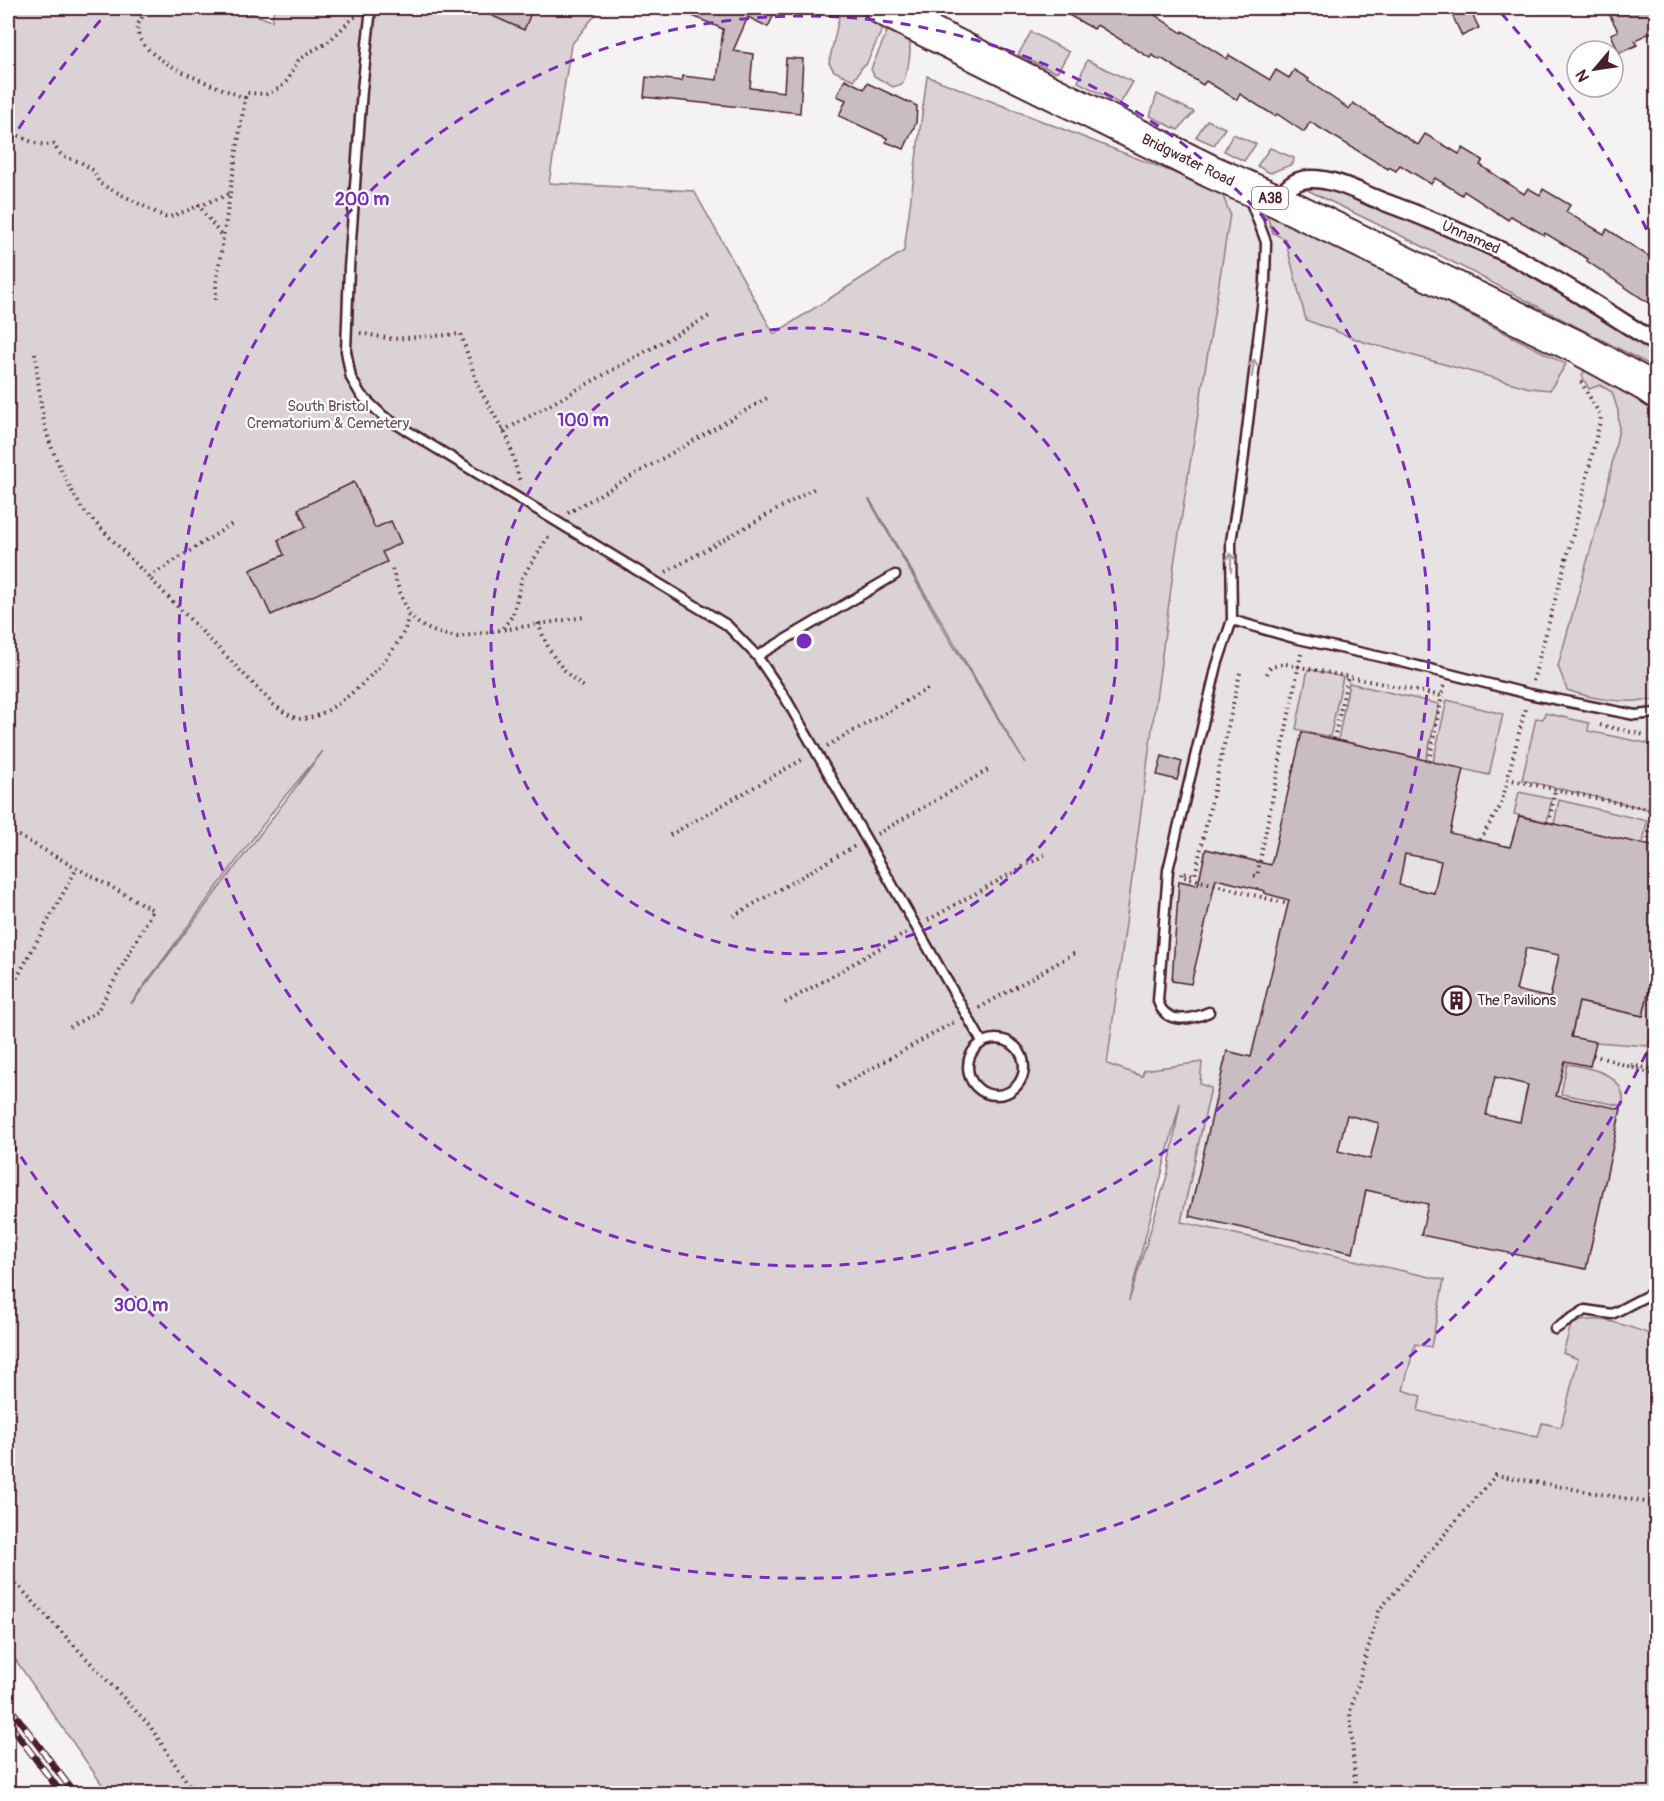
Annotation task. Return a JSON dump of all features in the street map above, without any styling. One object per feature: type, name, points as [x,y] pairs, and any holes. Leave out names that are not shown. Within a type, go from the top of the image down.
[{"type":"highway","name":"Bridgwater Road","points":[[881,8],[1212,172],[1278,201],[1577,347],[1646,385],[1656,393]]},
{"type":"street","name":"Unnamed","points":[[1278,201],[1286,188],[1293,183],[1308,179],[1330,181],[1427,218],[1509,255],[1561,283],[1656,343]]},
{"type":"lane","points":[[370,10],[350,256],[346,351],[351,378],[361,395],[373,408],[727,625],[757,656],[786,699],[982,1042]]},
{"type":"lane","points":[[1209,1012],[1194,1018],[1178,1019],[1161,1009],[1158,1001],[1168,870],[1217,665],[1233,620],[1231,542],[1265,282],[1266,242],[1257,214],[1244,186]]},
{"type":"lane","points":[[757,656],[895,575]]},
{"type":"lane","points":[[1233,620],[1304,640],[1529,694],[1635,715],[1656,713]]},
{"type":"lane","points":[[1000,1039],[1017,1048],[1024,1065],[1020,1083],[1013,1090],[1005,1094],[986,1094],[972,1083],[967,1065],[969,1056],[982,1042],[1000,1039]]},
{"type":"lane","points":[[1555,1329],[1585,1310],[1612,1314],[1656,1291]]},
{"type":"path","points":[[216,301],[223,238],[246,93],[266,94],[280,88],[287,81],[298,61],[308,52],[327,43],[353,18],[370,10]]},
{"type":"path","points":[[142,17],[138,32],[152,54],[176,69],[245,98]]},
{"type":"path","points":[[8,130],[38,144],[46,146],[54,144],[61,155],[68,160],[76,160],[94,171],[99,183],[157,214],[170,217],[198,204],[230,194]]},
{"type":"path","points":[[198,204],[223,238]]},
{"type":"path","points":[[503,431],[711,315]]},
{"type":"path","points":[[347,331],[392,339],[461,334],[478,386],[508,439],[520,482],[513,494]]},
{"type":"path","points":[[1480,840],[1501,805],[1575,527],[1600,417],[1569,360],[1577,347]]},
{"type":"path","points":[[35,353],[43,419],[54,452],[83,510],[274,705],[291,717],[301,719],[320,715],[343,701],[368,678],[400,637],[406,626],[408,613]]},
{"type":"path","points":[[503,628],[513,615],[522,578],[557,521],[767,398]]},
{"type":"path","points":[[653,581],[817,487]]},
{"type":"path","points":[[149,577],[232,524]]},
{"type":"path","points":[[392,569],[411,618],[424,627],[444,635],[458,637],[503,628],[584,617]]},
{"type":"path","points":[[538,623],[549,650],[560,667],[585,688]]},
{"type":"path","points":[[1254,876],[1257,876],[1304,640]]},
{"type":"path","points":[[1267,674],[1270,667],[1286,664],[1442,696]]},
{"type":"path","points":[[1240,673],[1195,875],[1182,872],[1181,876],[1288,904]]},
{"type":"path","points":[[1334,739],[1347,676]]},
{"type":"path","points":[[1429,761],[1446,679]]},
{"type":"path","points":[[670,835],[929,688]]},
{"type":"path","points":[[1507,779],[1655,811],[1647,845]]},
{"type":"path","points":[[1550,823],[1556,790]]},
{"type":"path","points":[[8,830],[153,910],[97,1012],[70,1027]]},
{"type":"path","points":[[8,994],[77,868]]},
{"type":"path","points":[[837,1088],[1075,954]]},
{"type":"path","points":[[1593,1055],[1656,1070]]},
{"type":"path","points":[[1622,1063],[1656,1075]]},
{"type":"path","points":[[1356,1794],[1350,1712],[1379,1610],[1496,1475],[1656,1504]]},
{"type":"path","points":[[8,1575],[149,1725],[195,1794]]},
{"type":"shaded area","points":[[1221,191],[1451,301],[1450,305],[1573,368],[1577,363],[1649,407],[1656,414],[1656,1532],[1250,1448],[1152,1432],[1122,1325],[1168,1172],[1183,1091],[1107,1064],[1175,558],[1230,214]]},
{"type":"green space","name":"South Bristol Crematorium & Cemetery","points":[[8,8],[237,8],[272,21],[274,8],[601,8],[571,45],[549,183],[694,191],[774,334],[904,251],[927,76],[1221,191],[1230,214],[1175,558],[1107,1064],[1142,1076],[1144,1070],[1202,1062],[1200,1084],[1211,1088],[1181,1222],[1444,1280],[1431,1347],[1415,1344],[1403,1390],[1421,1396],[1418,1411],[1538,1437],[1542,1423],[1561,1427],[1578,1359],[1563,1353],[1571,1325],[1581,1321],[1602,1320],[1656,1336],[1656,1793],[108,1793],[8,1649]],"holes":[[[870,500],[1025,763],[947,635]],[[323,751],[131,1003],[280,802]],[[1180,1103],[1168,1172],[1129,1301]]]},
{"type":"green space","points":[[841,8],[847,8],[908,36],[909,60],[902,84],[893,87],[874,76],[871,69],[887,32],[882,30],[866,65],[862,67],[854,80],[834,71],[829,63]]},
{"type":"green space","points":[[1031,32],[1069,52],[1058,71],[1055,72],[1018,55]]},
{"type":"green space","points":[[1087,60],[1133,82],[1120,104],[1078,82]]},
{"type":"green space","points":[[1157,94],[1194,112],[1178,130],[1150,116]]},
{"type":"green space","points":[[1207,120],[1225,128],[1214,145],[1196,137]]},
{"type":"green space","points":[[1233,134],[1256,144],[1244,161],[1224,151]]},
{"type":"green space","points":[[1270,148],[1294,158],[1293,164],[1270,173],[1257,166]]},
{"type":"green space","points":[[1328,184],[1510,260],[1656,350],[1656,368],[1416,243],[1305,189],[1305,187]]},
{"type":"green space","points":[[1269,213],[1451,301],[1450,305],[1566,364],[1550,390],[1530,388],[1364,342],[1306,320],[1285,239],[1273,233],[1267,216]]},
{"type":"green space","points":[[1585,368],[1649,407],[1656,414],[1656,699],[1612,700],[1567,690],[1558,666],[1607,490],[1619,429],[1618,411],[1612,392],[1600,385],[1589,389],[1582,376]]},
{"type":"green space","points":[[1308,669],[1343,677],[1330,737],[1296,729]]},
{"type":"green space","points":[[1349,683],[1439,704],[1426,760],[1338,740]]},
{"type":"green space","points":[[1447,700],[1503,714],[1489,775],[1433,762]]},
{"type":"green space","points":[[1545,713],[1589,723],[1588,731],[1650,744],[1656,742],[1656,811],[1522,780],[1536,718],[1543,719]]},
{"type":"green space","points":[[1519,792],[1552,799],[1547,822],[1514,814]]},
{"type":"green space","points":[[1559,800],[1647,821],[1643,844],[1554,824]]},
{"type":"green space","points":[[1656,959],[1656,1008],[1648,1046],[1596,1042],[1571,1037],[1579,1002],[1643,1016]]},
{"type":"green space","points":[[1567,1064],[1606,1074],[1614,1080],[1623,1095],[1623,1106],[1561,1094]]},
{"type":"building","points":[[475,8],[533,8],[524,30]]},
{"type":"building","points":[[674,8],[777,8],[768,27],[748,17],[733,51],[753,54],[750,88],[784,92],[786,58],[803,59],[800,113],[644,97],[646,77],[682,81],[683,76],[717,80],[723,29]]},
{"type":"building","points":[[1056,8],[1156,8],[1152,13],[1182,33],[1183,31],[1227,59],[1229,55],[1270,80],[1276,70],[1289,78],[1294,70],[1349,109],[1353,103],[1418,145],[1425,134],[1459,154],[1463,148],[1483,160],[1480,165],[1524,194],[1528,188],[1540,195],[1543,189],[1570,205],[1566,212],[1604,234],[1607,229],[1656,261],[1656,308],[1587,261],[1588,259],[1511,216],[1508,220],[1464,191],[1462,195],[1435,178],[1431,184],[1400,165],[1396,171],[1389,167],[1388,169],[1310,122],[1304,132],[1240,94],[1237,100],[1206,81],[1203,85],[1161,58],[1160,60],[1152,55],[1150,58],[1097,25],[1094,29]]},
{"type":"building","points":[[1449,8],[1469,8],[1479,28],[1462,36]]},
{"type":"building","points":[[1606,8],[1656,8],[1656,30],[1635,40],[1637,45],[1625,50],[1625,39],[1613,39],[1611,34],[1618,31]]},
{"type":"building","points":[[845,79],[864,89],[867,83],[917,106],[916,123],[904,149],[886,142],[887,138],[839,116],[846,100],[837,96]]},
{"type":"building","points":[[354,482],[375,528],[391,521],[401,543],[382,552],[387,562],[271,615],[250,570],[284,555],[278,540],[306,527],[298,509]]},
{"type":"building","name":"The Pavilions","points":[[1302,732],[1464,769],[1450,833],[1510,847],[1519,816],[1656,847],[1656,959],[1643,1016],[1579,1002],[1571,1037],[1596,1042],[1590,1066],[1565,1061],[1556,1096],[1621,1109],[1586,1269],[1421,1235],[1428,1204],[1366,1190],[1353,1253],[1189,1216],[1227,1051],[1251,1057],[1289,900],[1264,893],[1265,891],[1216,879],[1191,984],[1172,981],[1179,881],[1198,885],[1206,849],[1271,865]],"holes":[[[1405,854],[1441,861],[1434,893],[1399,885]],[[1526,948],[1559,955],[1550,998],[1516,990]],[[1495,1077],[1528,1085],[1520,1122],[1486,1115]],[[1347,1115],[1379,1123],[1370,1159],[1338,1151]]]},
{"type":"building","points":[[1162,756],[1182,762],[1177,780],[1157,775]]},
{"type":"railway","points":[[8,1705],[75,1794]]},
{"type":"railway","points":[[8,1722],[62,1794]]},
{"type":"place","name":"The Pavilions","points":[[1456,1000]]}]
